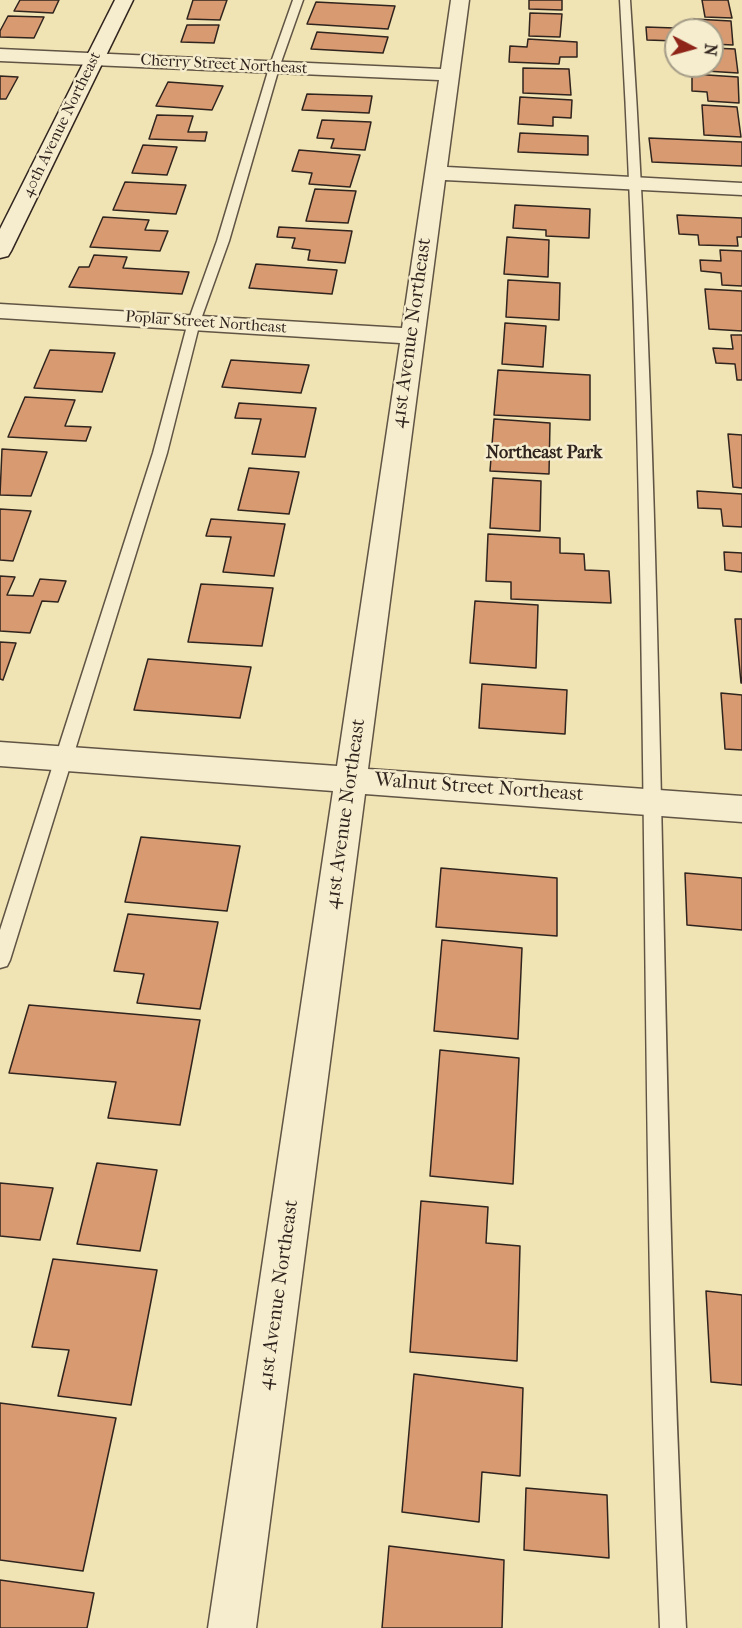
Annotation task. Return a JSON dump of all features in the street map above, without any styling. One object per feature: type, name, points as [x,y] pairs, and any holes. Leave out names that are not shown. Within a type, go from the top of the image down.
[{"type":"street","name":"40th Avenue Northeast","points":[[0,251],[124,0]]},
{"type":"street","name":"41st Avenue Northeast","points":[[232,1628],[411,336],[460,0]]},
{"type":"street","name":"Cherry Street Northeast","points":[[0,55],[448,75]]},
{"type":"street","points":[[435,172],[742,189]]},
{"type":"street","name":"Poplar Street Northeast","points":[[0,311],[411,336]]},
{"type":"street","name":"Walnut Street Northeast","points":[[0,754],[742,809]]},
{"type":"lane","points":[[0,960],[160,453],[194,322],[226,230],[274,68],[298,0]]},
{"type":"lane","points":[[625,0],[650,610],[651,801],[659,1082],[664,1433],[673,1628]]},
{"type":"building","points":[[20,0],[59,0],[53,13],[14,11]]},
{"type":"building","points":[[193,0],[227,0],[220,20],[187,19]]},
{"type":"building","points":[[529,0],[562,0],[562,10],[529,9]]},
{"type":"building","points":[[702,0],[728,0],[732,18],[705,17]]},
{"type":"building","points":[[316,2],[395,6],[388,29],[307,24]]},
{"type":"building","points":[[530,13],[562,14],[560,37],[529,36]]},
{"type":"building","points":[[8,16],[44,17],[34,38],[0,37],[0,31]]},
{"type":"building","points":[[724,21],[731,21],[733,45],[724,45]]},
{"type":"building","points":[[187,25],[219,25],[214,43],[181,42]]},
{"type":"building","points":[[646,27],[664,28],[664,41],[647,40]]},
{"type":"building","points":[[317,32],[388,37],[383,53],[311,49]]},
{"type":"building","points":[[528,39],[577,42],[577,57],[560,57],[559,64],[509,62],[510,46],[527,47]]},
{"type":"building","points":[[724,49],[735,49],[738,73],[724,72]]},
{"type":"building","points":[[523,68],[569,69],[571,95],[523,93]]},
{"type":"building","points":[[0,76],[18,77],[6,99],[0,99]]},
{"type":"building","points":[[738,77],[739,103],[708,101],[707,92],[692,91],[692,78]]},
{"type":"building","points":[[168,82],[223,86],[212,110],[156,106]]},
{"type":"building","points":[[307,94],[372,96],[369,113],[302,110]]},
{"type":"building","points":[[520,97],[572,100],[571,118],[553,117],[553,126],[518,124]]},
{"type":"building","points":[[702,105],[737,107],[741,137],[704,135]]},
{"type":"building","points":[[157,115],[193,116],[188,132],[207,132],[205,141],[149,139]]},
{"type":"building","points":[[322,120],[371,122],[365,150],[331,148],[334,139],[317,138]]},
{"type":"building","points":[[520,133],[588,136],[588,155],[518,152]]},
{"type":"building","points":[[649,138],[742,142],[742,166],[652,162]]},
{"type":"building","points":[[143,145],[177,147],[167,175],[132,173]]},
{"type":"building","points":[[299,150],[360,155],[350,187],[309,184],[312,173],[292,171]]},
{"type":"building","points":[[125,182],[186,185],[176,214],[113,210]]},
{"type":"building","points":[[315,189],[356,191],[348,223],[306,221]]},
{"type":"building","points":[[515,205],[590,209],[589,238],[546,236],[546,230],[513,228]]},
{"type":"building","points":[[677,215],[742,218],[742,237],[737,237],[738,246],[699,245],[698,235],[679,234]]},
{"type":"building","points":[[103,217],[149,220],[145,230],[168,231],[160,251],[90,247]]},
{"type":"building","points":[[279,227],[352,231],[345,263],[308,260],[310,250],[292,248],[295,238],[277,237]]},
{"type":"building","points":[[507,237],[549,240],[548,277],[504,274]]},
{"type":"building","points":[[720,250],[742,251],[742,286],[722,285],[721,273],[701,271],[700,260],[721,261]]},
{"type":"building","points":[[94,255],[127,257],[123,268],[189,272],[182,294],[69,287],[79,267],[89,267]]},
{"type":"building","points":[[256,264],[337,270],[332,294],[249,288]]},
{"type":"building","points":[[508,280],[560,283],[559,320],[506,317]]},
{"type":"building","points":[[705,289],[742,291],[742,331],[709,329]]},
{"type":"building","points":[[505,323],[546,326],[543,367],[502,364]]},
{"type":"building","points":[[731,335],[742,335],[742,380],[737,380],[735,364],[716,363],[713,348],[733,349]]},
{"type":"building","points":[[50,350],[115,353],[102,392],[34,388]]},
{"type":"building","points":[[231,360],[309,365],[301,393],[222,387]]},
{"type":"building","points":[[498,370],[590,375],[590,420],[494,415]]},
{"type":"building","points":[[25,397],[75,400],[65,426],[91,427],[86,441],[8,437]]},
{"type":"building","points":[[239,403],[316,408],[305,457],[252,454],[261,419],[235,418]]},
{"type":"building","points":[[494,419],[550,423],[549,474],[490,471]]},
{"type":"building","points":[[728,434],[742,435],[742,488],[733,487]]},
{"type":"building","points":[[2,449],[47,452],[31,496],[0,495]]},
{"type":"building","points":[[249,468],[299,472],[289,514],[238,510]]},
{"type":"building","points":[[493,478],[541,481],[540,531],[490,528]]},
{"type":"building","points":[[697,491],[742,494],[742,527],[723,526],[721,509],[698,508]]},
{"type":"building","points":[[0,509],[31,511],[13,561],[0,560]]},
{"type":"building","points":[[211,519],[285,524],[274,576],[223,572],[231,537],[206,536]]},
{"type":"building","points":[[488,534],[560,538],[560,553],[584,554],[585,570],[609,571],[611,603],[511,599],[511,582],[486,581]]},
{"type":"building","points":[[724,552],[742,553],[742,572],[725,570]]},
{"type":"building","points":[[0,576],[15,577],[7,595],[33,596],[40,579],[66,581],[58,602],[42,601],[30,633],[0,631]]},
{"type":"building","points":[[201,584],[273,588],[262,646],[188,642]]},
{"type":"building","points":[[475,601],[538,605],[536,668],[470,663]]},
{"type":"building","points":[[735,619],[742,619],[742,683],[741,683]]},
{"type":"building","points":[[0,642],[16,643],[3,680],[0,679]]},
{"type":"building","points":[[148,659],[251,667],[240,718],[134,710]]},
{"type":"building","points":[[482,684],[567,690],[565,734],[479,728]]},
{"type":"building","points":[[721,693],[742,695],[742,750],[725,749]]},
{"type":"building","points":[[141,837],[240,846],[227,911],[125,902]]},
{"type":"building","points":[[441,868],[557,878],[557,936],[436,927]]},
{"type":"building","points":[[685,873],[742,878],[742,930],[687,925]]},
{"type":"building","points":[[128,914],[218,922],[200,1009],[137,1003],[144,974],[114,971]]},
{"type":"building","points":[[442,940],[522,948],[518,1039],[434,1031]]},
{"type":"building","points":[[29,1005],[200,1020],[180,1125],[108,1118],[116,1082],[9,1073]]},
{"type":"building","points":[[440,1050],[519,1058],[513,1184],[430,1176]]},
{"type":"building","points":[[97,1163],[157,1170],[140,1251],[77,1244]]},
{"type":"building","points":[[0,1183],[53,1188],[40,1240],[0,1236]]},
{"type":"building","points":[[421,1201],[488,1207],[486,1243],[520,1246],[517,1361],[410,1352]]},
{"type":"building","points":[[53,1259],[157,1270],[131,1405],[58,1396],[69,1350],[32,1347]]},
{"type":"building","points":[[706,1291],[742,1295],[742,1385],[711,1382]]},
{"type":"building","points":[[414,1374],[523,1388],[520,1476],[482,1472],[479,1522],[402,1512]]},
{"type":"building","points":[[0,1403],[116,1418],[83,1571],[0,1560]]},
{"type":"building","points":[[526,1488],[607,1495],[609,1558],[524,1550]]},
{"type":"building","points":[[389,1546],[504,1560],[502,1628],[382,1628]]},
{"type":"building","points":[[0,1580],[94,1593],[87,1628],[0,1628]]},
{"type":"district","name":"Northeast Park","points":[[544,454]]}]
